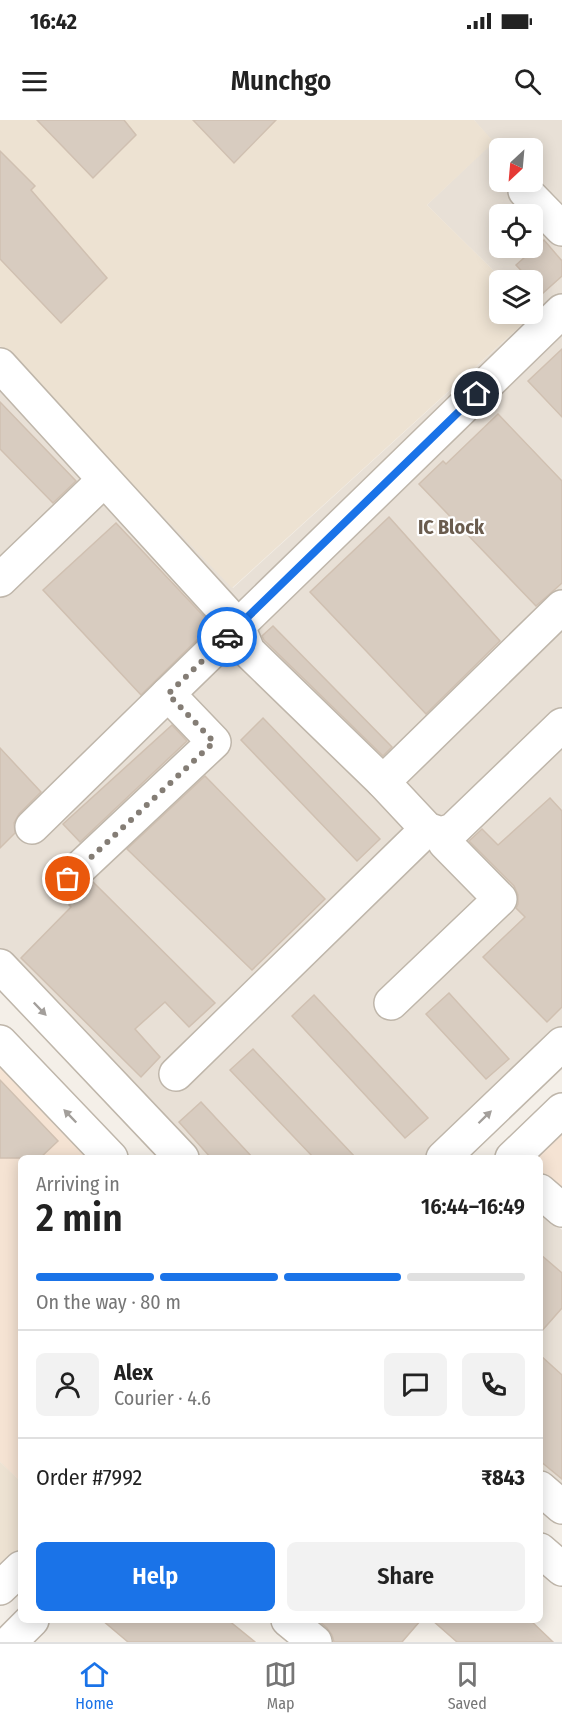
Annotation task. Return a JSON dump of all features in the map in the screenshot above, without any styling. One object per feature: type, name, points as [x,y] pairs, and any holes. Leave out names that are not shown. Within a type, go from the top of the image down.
[{"type":"street","points":[[527,192],[562,229]]},
{"type":"street","points":[[32,827],[562,311]]},
{"type":"street","points":[[0,365],[238,626],[248,651],[500,898],[391,1003]]},
{"type":"street","points":[[0,580],[104,480]]},
{"type":"street","points":[[383,782],[562,607]]},
{"type":"street","points":[[68,879],[214,742],[168,694]]},
{"type":"street","points":[[176,1074],[434,832],[453,830],[562,725]]},
{"type":"street","points":[[0,966],[179,1155]]},
{"type":"street","points":[[0,1042],[108,1155]]},
{"type":"street","points":[[446,1155],[562,1044]]},
{"type":"street","points":[[515,1155],[562,1110]]},
{"type":"street","points":[[543,1194],[562,1210]]},
{"type":"street","points":[[543,1491],[562,1507]]},
{"type":"street","points":[[543,1553],[562,1569]]},
{"type":"street","points":[[0,1588],[18,1571]]},
{"type":"street","points":[[292,1623],[315,1642]]},
{"type":"shaded area","points":[[0,120],[474,120],[490,138],[489,147],[427,205],[493,270],[489,270],[489,324],[523,324],[232,588],[0,346]]},
{"type":"shaded area","name":"IC Block","points":[[474,120],[562,120],[562,1030],[433,1155],[193,1155],[0,952],[0,346],[233,588],[523,324],[543,324],[543,270],[493,270],[427,205],[489,146],[489,192],[543,192],[543,138],[490,138]]},
{"type":"shaded area","points":[[0,1054],[96,1155],[18,1155],[18,1479],[0,1462]]},
{"type":"shaded area","points":[[562,1124],[562,1200],[543,1184],[543,1155],[529,1155]]},
{"type":"shaded area","points":[[543,1214],[562,1230],[562,1492],[543,1476]]},
{"type":"shaded area","points":[[0,1462],[18,1479],[18,1562],[0,1579]]},
{"type":"building","points":[[37,120],[124,120],[136,135],[93,178]]},
{"type":"building","points":[[193,120],[276,120],[234,163]]},
{"type":"building","points":[[0,151],[35,186],[31,190],[107,278],[61,323],[0,259]]},
{"type":"building","points":[[543,241],[562,261],[562,276],[543,293],[543,270],[521,270],[516,265],[524,258],[543,258]]},
{"type":"building","points":[[562,349],[562,417],[528,381]]},
{"type":"building","points":[[0,402],[76,481],[53,503],[0,449]]},
{"type":"building","points":[[498,414],[562,481],[562,583],[536,606],[419,484],[443,461],[446,464]]},
{"type":"building","points":[[389,517],[500,641],[426,714],[310,592]]},
{"type":"building","points":[[116,523],[212,625],[141,695],[43,590]]},
{"type":"building","points":[[273,626],[392,747],[383,756],[264,640],[262,636]]},
{"type":"building","points":[[263,718],[380,839],[357,861],[241,740]]},
{"type":"building","points":[[172,725],[187,741],[80,842],[63,824]]},
{"type":"building","points":[[0,748],[41,792],[19,814],[14,823],[15,833],[0,848]]},
{"type":"building","points":[[205,776],[325,899],[252,970],[127,849]]},
{"type":"building","points":[[550,798],[562,811],[562,1007],[547,1022],[483,957],[525,917],[516,908],[518,895],[514,886],[469,841],[482,829],[498,845]]},
{"type":"building","points":[[93,882],[215,1003],[189,1027],[165,1002],[135,1029],[160,1057],[141,1077],[21,958]]},
{"type":"building","points":[[449,993],[509,1059],[486,1079],[426,1014]]},
{"type":"building","points":[[314,995],[428,1118],[405,1138],[292,1016]]},
{"type":"building","points":[[253,1049],[353,1155],[311,1155],[230,1070]]},
{"type":"building","points":[[0,1080],[58,1141],[43,1155],[0,1158]]},
{"type":"building","points":[[201,1102],[250,1155],[208,1155],[179,1122]]},
{"type":"building","points":[[543,1257],[562,1273],[562,1308],[543,1330]]},
{"type":"building","points":[[543,1358],[562,1375],[562,1479],[543,1463]]},
{"type":"building","points":[[106,1623],[232,1623],[255,1642],[128,1642]]},
{"type":"building","points":[[321,1623],[418,1623],[402,1642],[334,1642],[327,1628]]},
{"type":"building","points":[[435,1623],[533,1623],[553,1642],[457,1642]]},
{"type":"way so far","points":[[68,879],[214,742],[168,694],[227,637]]},
{"type":"district","name":"IC Block","points":[[451,527]]},
{"type":"route","points":[[227,637],[477,394]]}]
